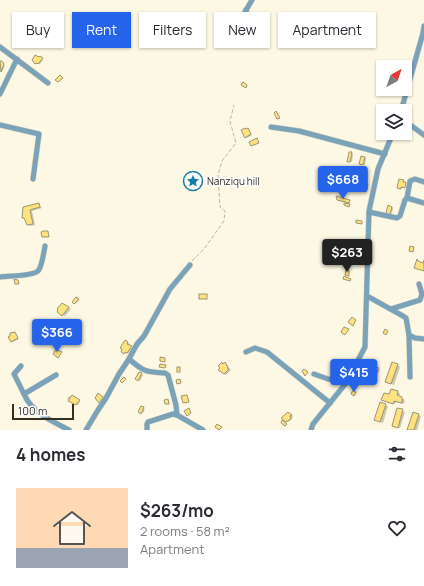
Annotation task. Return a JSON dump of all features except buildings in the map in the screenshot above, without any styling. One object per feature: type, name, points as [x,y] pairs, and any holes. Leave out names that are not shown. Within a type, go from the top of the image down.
[{"type":"street","points":[[246,10],[252,0]]},
{"type":"street","points":[[403,104],[424,26]]},
{"type":"street","points":[[0,47],[48,83]]},
{"type":"street","points":[[0,94],[16,59]]},
{"type":"street","points":[[0,125],[39,134],[33,179]]},
{"type":"street","points":[[271,126],[299,131],[385,154]]},
{"type":"street","points":[[412,126],[424,135]]},
{"type":"street","points":[[311,430],[313,424],[348,380],[365,347],[369,212],[378,170],[390,140]]},
{"type":"street","points":[[369,212],[397,218],[400,216],[407,198],[410,181],[415,179],[424,182]]},
{"type":"street","points":[[407,198],[424,203]]},
{"type":"street","points":[[0,277],[37,272],[41,265],[45,246]]},
{"type":"street","points":[[86,430],[137,344],[144,336],[170,289],[190,265]]},
{"type":"street","points":[[391,309],[422,300],[422,294],[418,284]]},
{"type":"street","points":[[366,296],[406,318],[409,335],[410,377]]},
{"type":"street","points":[[409,335],[424,339]]},
{"type":"street","points":[[246,352],[255,348],[267,352],[330,403]]},
{"type":"street","points":[[129,359],[143,370],[150,372],[165,372],[168,376],[176,405],[177,415]]},
{"type":"street","points":[[21,366],[14,374],[27,401],[35,411],[69,430]]},
{"type":"street","points":[[314,374],[328,380],[348,380]]},
{"type":"street","points":[[24,394],[56,375]]},
{"type":"street","points":[[148,430],[148,422],[172,414],[177,415],[203,430]]},
{"type":"path","points":[[190,265],[204,249],[224,221],[225,211],[220,207],[218,175],[222,161],[236,142],[230,121],[234,105]]},
{"type":"place","name":"Nanziqu hill","points":[[193,181]]}]
